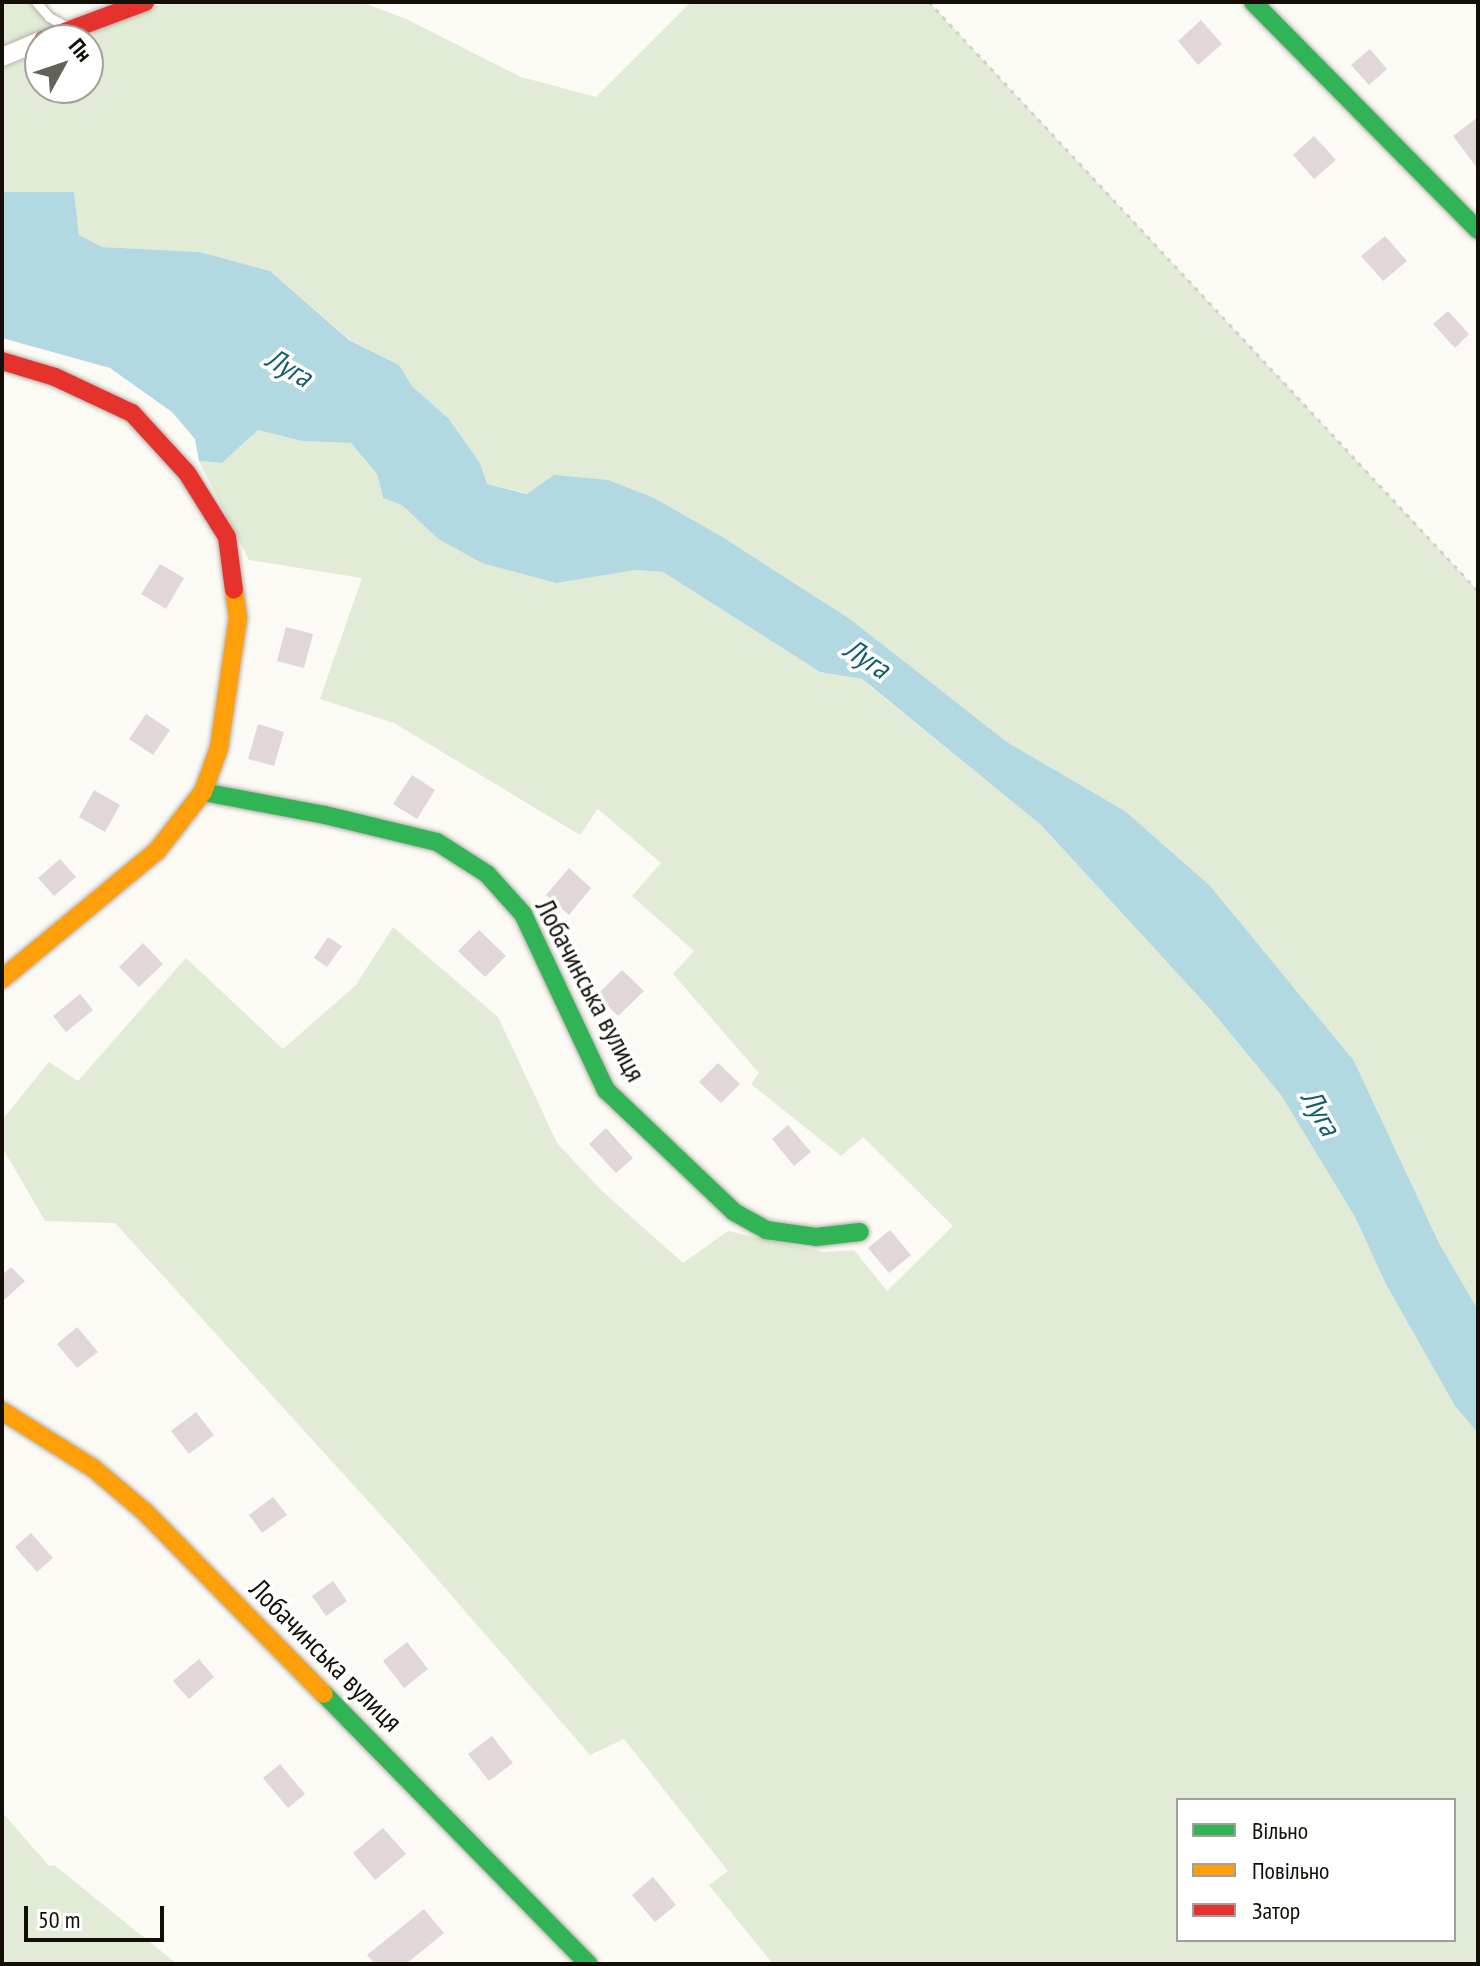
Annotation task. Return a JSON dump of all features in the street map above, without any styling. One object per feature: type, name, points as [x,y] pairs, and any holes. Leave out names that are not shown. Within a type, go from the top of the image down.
[{"type":"street","points":[[85,24],[145,2]]},
{"type":"street","points":[[1253,2],[1471,212],[1478,230]]},
{"type":"street","points":[[2,57],[24,48]]},
{"type":"street","points":[[2,361],[55,377],[132,413],[187,473],[227,537],[238,618],[219,748],[203,792],[157,851],[2,979]]},
{"type":"street","name":"Лобачинська вулиця","points":[[203,792],[325,815],[437,842],[487,874],[523,914],[606,1090],[734,1212],[766,1230],[816,1237],[860,1232]]},
{"type":"street","name":"Лобачинська вулиця","points":[[2,1411],[93,1468],[145,1512],[588,1964]]},
{"type":"lane","points":[[36,2],[49,17],[62,24]]},
{"type":"path","points":[[929,2],[1478,591]]},
{"type":"green space","points":[[2,2],[42,2],[66,24],[24,24],[24,48],[2,57]]},
{"type":"green space","points":[[166,2],[361,2],[406,19],[521,77],[596,97],[691,2],[929,2],[1478,591],[1478,1310],[1439,1243],[1354,1061],[1125,811],[1007,742],[850,619],[724,538],[487,484],[480,463],[449,419],[412,386],[399,365],[350,340],[270,271],[200,252],[102,247],[79,235],[74,192],[2,194],[2,68],[24,60],[24,104],[104,104],[104,28]]},
{"type":"green space","points":[[258,430],[302,441],[351,443],[377,474],[383,498],[402,505],[437,538],[557,583],[636,570],[663,572],[820,672],[861,679],[1041,825],[1211,1010],[1281,1095],[1355,1217],[1386,1283],[1455,1406],[1478,1433],[1478,1964],[773,1964],[709,1885],[728,1871],[624,1739],[590,1755],[399,1535],[115,1223],[45,1221],[2,1147],[2,1120],[49,1062],[78,1081],[186,958],[283,1049],[356,985],[393,927],[498,1017],[557,1143],[602,1191],[683,1263],[728,1231],[824,1252],[854,1250],[887,1291],[953,1226],[863,1137],[841,1156],[751,1084],[759,1073],[673,974],[694,951],[632,896],[661,863],[598,809],[580,835],[394,723],[320,699],[362,578],[249,560],[199,461],[222,463]]},
{"type":"green space","points":[[2,1812],[49,1866],[54,1865],[177,1964],[2,1964]]},
{"type":"water","name":"Луга","points":[[74,192],[79,235],[102,247],[200,252],[270,271],[349,340],[399,365],[412,386],[449,419],[480,463],[487,484],[527,494],[554,475],[608,480],[654,498],[724,538],[850,619],[1007,742],[1125,811],[1210,886],[1354,1061],[1439,1243],[1478,1310],[1478,1433],[1455,1406],[1386,1284],[1355,1217],[1281,1095],[1211,1010],[1041,825],[862,679],[820,672],[663,572],[636,570],[557,583],[482,563],[437,538],[402,505],[383,498],[377,474],[351,443],[302,441],[258,430],[222,463],[199,461],[195,439],[172,412],[110,368],[2,338],[2,194]]},
{"type":"building","points":[[1201,20],[1222,44],[1198,65],[1178,41]]},
{"type":"building","points":[[1370,49],[1387,69],[1369,85],[1351,65]]},
{"type":"building","points":[[1478,117],[1478,169],[1453,136]]},
{"type":"building","points":[[1314,136],[1336,160],[1314,179],[1293,155]]},
{"type":"building","points":[[1385,236],[1407,261],[1383,281],[1361,256]]},
{"type":"building","points":[[1448,311],[1469,334],[1455,348],[1433,324]]},
{"type":"building","points":[[160,564],[184,578],[166,609],[141,594]]},
{"type":"building","points":[[286,627],[313,634],[304,668],[277,661]]},
{"type":"building","points":[[146,714],[170,730],[153,755],[129,739]]},
{"type":"building","points":[[258,724],[284,732],[274,766],[248,759]]},
{"type":"building","points":[[412,775],[435,790],[417,819],[393,804]]},
{"type":"building","points":[[94,790],[120,805],[105,832],[79,817]]},
{"type":"building","points":[[60,859],[76,877],[54,896],[38,878]]},
{"type":"building","points":[[569,868],[591,888],[569,915],[546,895]]},
{"type":"building","points":[[479,930],[506,956],[485,977],[458,951]]},
{"type":"building","points":[[328,937],[342,946],[327,967],[314,958]]},
{"type":"building","points":[[143,943],[163,964],[139,987],[119,967]]},
{"type":"building","points":[[622,970],[644,991],[618,1016],[597,995]]},
{"type":"building","points":[[80,994],[93,1010],[66,1032],[53,1016]]},
{"type":"building","points":[[718,1063],[740,1084],[721,1103],[699,1082]]},
{"type":"building","points":[[788,1125],[811,1152],[794,1166],[772,1139]]},
{"type":"building","points":[[606,1128],[633,1158],[616,1173],[589,1144]]},
{"type":"building","points":[[890,1230],[911,1255],[889,1273],[868,1248]]},
{"type":"building","points":[[11,1267],[25,1281],[2,1302],[2,1275]]},
{"type":"building","points":[[77,1327],[98,1352],[77,1368],[57,1344]]},
{"type":"building","points":[[196,1412],[214,1435],[189,1454],[171,1431]]},
{"type":"building","points":[[273,1497],[287,1515],[262,1533],[249,1515]]},
{"type":"building","points":[[31,1533],[53,1558],[37,1572],[15,1547]]},
{"type":"building","points":[[333,1581],[347,1601],[326,1616],[312,1596]]},
{"type":"building","points":[[407,1642],[428,1669],[404,1688],[383,1661]]},
{"type":"building","points":[[199,1659],[214,1677],[189,1699],[173,1681]]},
{"type":"building","points":[[492,1736],[513,1763],[489,1781],[468,1754]]},
{"type":"building","points":[[280,1764],[305,1794],[288,1808],[263,1778]]},
{"type":"building","points":[[383,1828],[406,1854],[375,1880],[353,1853]]},
{"type":"building","points":[[653,1877],[676,1905],[655,1922],[632,1895]]},
{"type":"building","points":[[424,1909],[444,1933],[406,1964],[375,1964],[367,1955]]},
{"type":"traffic: fast","points":[[1253,2],[1478,230]]},
{"type":"traffic: fast","points":[[203,792],[325,815],[437,842],[487,874],[523,914],[606,1090],[734,1212],[766,1230],[816,1237],[860,1232]]},
{"type":"traffic: fast","points":[[324,1694],[588,1964]]},
{"type":"traffic: slow","points":[[2,979],[157,851],[203,792],[219,748],[238,618],[234,590]]},
{"type":"traffic: slow","points":[[2,1411],[93,1468],[145,1512],[324,1694]]},
{"type":"traffic: jam","points":[[86,24],[145,2]]},
{"type":"traffic: jam","points":[[2,361],[55,377],[132,413],[187,473],[227,537],[234,590]]}]
